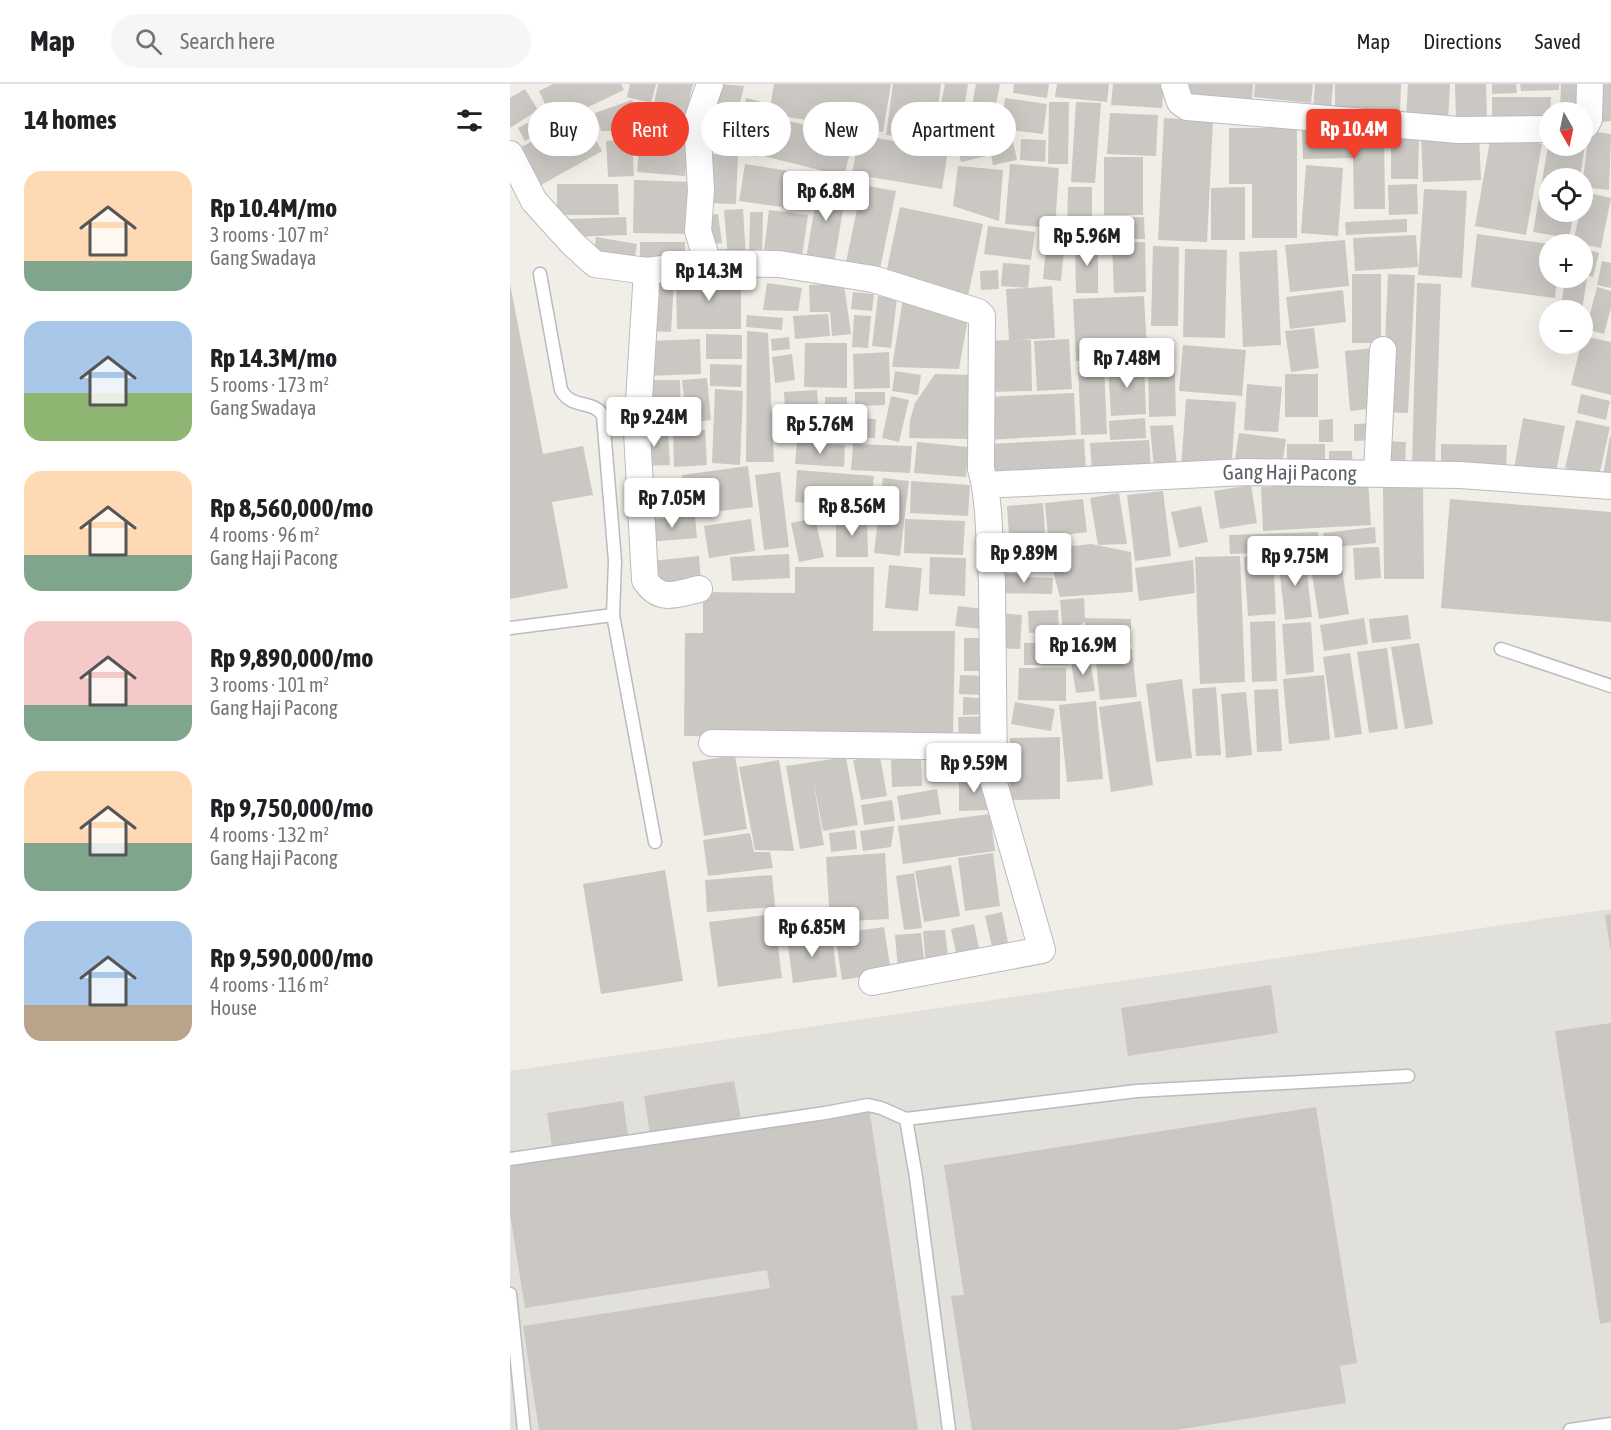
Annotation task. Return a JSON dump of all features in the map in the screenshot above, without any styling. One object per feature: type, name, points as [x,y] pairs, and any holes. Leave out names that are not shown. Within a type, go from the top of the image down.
[{"type":"street","points":[[708,263],[698,231],[701,190],[697,121],[710,84]]},
{"type":"street","points":[[1174,84],[1180,102],[1187,107],[1459,130],[1539,129]]},
{"type":"street","points":[[1589,102],[1590,84]]},
{"type":"street","points":[[510,154],[534,201],[573,244],[595,264],[647,271],[708,263],[779,264],[873,279],[978,312],[982,316],[983,477],[988,511],[992,584],[994,783],[1042,950],[872,982]]},
{"type":"street","points":[[647,271],[637,432],[645,580],[652,591],[658,594],[668,595],[699,590]]},
{"type":"street","points":[[1377,473],[1383,350]]},
{"type":"street","name":"Gang Haji Pacong","points":[[983,477],[1245,472],[1377,473],[1460,475],[1611,486]]},
{"type":"street","points":[[712,743],[994,747]]},
{"type":"lane","points":[[540,274],[561,390],[565,398],[572,402],[595,407],[603,416],[615,561],[613,615],[655,842]]},
{"type":"lane","points":[[510,628],[613,615]]},
{"type":"lane","points":[[1501,649],[1611,686]]},
{"type":"lane","points":[[510,1160],[868,1106],[881,1108],[906,1119],[1137,1091],[1408,1076]]},
{"type":"lane","points":[[906,1119],[949,1430]]},
{"type":"lane","points":[[510,1294],[524,1430]]},
{"type":"lane","points":[[1570,1430],[1611,1424]]},
{"type":"shaded area","points":[[1611,909],[1611,1430],[510,1430],[510,1071]]},
{"type":"building","points":[[553,84],[621,84],[624,90],[599,102],[544,102],[539,91]]},
{"type":"building","points":[[630,84],[656,84],[651,102],[627,97]]},
{"type":"building","points":[[658,84],[693,84],[689,102],[654,102]]},
{"type":"building","points":[[719,84],[744,86],[740,102],[714,102]]},
{"type":"building","points":[[774,84],[891,84],[883,132],[879,131],[879,102],[803,102],[803,119],[791,117],[791,102],[771,102]]},
{"type":"building","points":[[893,84],[941,84],[939,102],[891,102],[891,136],[886,135]]},
{"type":"building","points":[[945,84],[968,84],[965,102],[941,102]]},
{"type":"building","points":[[976,84],[1000,84],[997,102],[973,102]]},
{"type":"building","points":[[1014,84],[1049,84],[1047,98],[1013,93]]},
{"type":"building","points":[[1057,84],[1109,84],[1107,102],[1055,97]]},
{"type":"building","points":[[1113,84],[1164,84],[1162,108],[1111,105]]},
{"type":"building","points":[[1183,84],[1253,84],[1252,101],[1182,96]]},
{"type":"building","points":[[1255,84],[1313,84],[1311,103],[1254,97]]},
{"type":"building","points":[[1315,84],[1333,84],[1331,109],[1313,108]]},
{"type":"building","points":[[1335,84],[1401,84],[1400,114],[1335,113]]},
{"type":"building","points":[[1408,84],[1450,84],[1448,121],[1406,119]]},
{"type":"building","points":[[1455,84],[1486,84],[1487,121],[1456,122]]},
{"type":"building","points":[[1492,84],[1516,84],[1517,93],[1492,94]]},
{"type":"building","points":[[1520,84],[1559,84],[1559,90],[1521,91]]},
{"type":"building","points":[[1561,84],[1581,84],[1580,102],[1560,102]]},
{"type":"building","points":[[1600,84],[1611,84],[1611,121],[1601,122]]},
{"type":"building","points":[[525,89],[533,102],[528,102],[528,116],[510,128],[510,98]]},
{"type":"building","points":[[1492,97],[1551,97],[1551,102],[1539,102],[1539,121],[1492,122]]},
{"type":"building","points":[[746,98],[761,102],[745,102]]},
{"type":"building","points":[[1005,98],[1047,104],[1043,134],[1016,131],[1016,102],[1004,102]]},
{"type":"building","points":[[1049,102],[1069,102],[1068,164],[1048,164]]},
{"type":"building","points":[[1076,102],[1101,103],[1095,183],[1071,182]]},
{"type":"building","points":[[611,107],[611,131],[601,131],[599,112]]},
{"type":"building","points":[[1110,113],[1158,115],[1156,156],[1107,154]]},
{"type":"building","points":[[1164,118],[1213,121],[1207,242],[1158,240]]},
{"type":"building","points":[[791,121],[803,124],[803,156],[849,156],[844,176],[763,156],[791,156]]},
{"type":"building","points":[[528,123],[528,139],[525,141],[518,128]]},
{"type":"building","points":[[1229,128],[1297,128],[1297,238],[1252,238],[1252,184],[1229,184]]},
{"type":"building","points":[[1384,129],[1385,209],[1354,209],[1353,158],[1303,159],[1302,130]]},
{"type":"building","points":[[1593,132],[1611,134],[1609,190],[1593,188],[1593,168],[1584,168],[1586,156],[1593,156]]},
{"type":"building","points":[[1479,134],[1481,180],[1423,182],[1421,136]]},
{"type":"building","points":[[1491,135],[1539,143],[1540,156],[1526,235],[1475,226]]},
{"type":"building","points":[[879,138],[891,140],[891,156],[947,156],[942,189],[852,174],[855,156],[879,156]]},
{"type":"building","points":[[1391,138],[1419,138],[1418,179],[1391,179]]},
{"type":"building","points":[[1021,139],[1046,140],[1045,162],[1020,160]]},
{"type":"building","points":[[606,141],[611,141],[611,156],[633,156],[634,176],[608,177]]},
{"type":"building","points":[[528,144],[528,156],[593,156],[541,185],[520,148]]},
{"type":"building","points":[[1016,155],[1017,160],[993,165],[991,156]]},
{"type":"building","points":[[638,156],[687,156],[685,176],[637,172]]},
{"type":"building","points":[[710,156],[738,156],[736,204],[708,203]]},
{"type":"building","points":[[960,156],[987,156],[961,162]]},
{"type":"building","points":[[1546,156],[1583,156],[1582,168],[1544,168]]},
{"type":"building","points":[[1104,157],[1143,157],[1143,215],[1104,215]]},
{"type":"building","points":[[745,164],[809,174],[804,210],[739,201]]},
{"type":"building","points":[[1010,164],[1059,168],[1055,228],[1005,224]]},
{"type":"building","points":[[1306,165],[1343,168],[1338,236],[1301,233]]},
{"type":"building","points":[[958,166],[1003,170],[999,221],[953,206]]},
{"type":"building","points":[[634,180],[694,182],[692,234],[633,233]]},
{"type":"building","points":[[819,181],[847,186],[834,264],[806,259]]},
{"type":"building","points":[[557,184],[618,184],[619,215],[557,215]]},
{"type":"building","points":[[1417,184],[1418,214],[1389,215],[1388,185]]},
{"type":"building","points":[[862,185],[896,191],[879,274],[845,267]]},
{"type":"building","points":[[1068,187],[1092,187],[1092,238],[1067,238]]},
{"type":"building","points":[[1245,187],[1245,240],[1211,240],[1211,188]]},
{"type":"building","points":[[1424,189],[1467,191],[1462,278],[1418,275]]},
{"type":"building","points":[[1593,194],[1611,198],[1601,248],[1593,246],[1593,234],[1575,234],[1578,222],[1593,222]]},
{"type":"building","points":[[1539,198],[1539,222],[1572,222],[1570,234],[1533,232]]},
{"type":"building","points":[[900,207],[983,224],[968,296],[885,279]]},
{"type":"building","points":[[743,209],[746,257],[728,258],[724,210]]},
{"type":"building","points":[[769,210],[808,215],[801,263],[763,258]]},
{"type":"building","points":[[750,212],[763,212],[762,262],[749,261]]},
{"type":"building","points":[[718,214],[722,243],[707,245],[702,216]]},
{"type":"building","points":[[626,217],[627,235],[569,237],[569,219]]},
{"type":"building","points":[[1144,217],[1145,239],[1095,239],[1095,218]]},
{"type":"building","points":[[1407,219],[1407,232],[1346,235],[1345,222]]},
{"type":"building","points":[[988,226],[1035,232],[1031,260],[984,254]]},
{"type":"building","points":[[1477,234],[1539,242],[1539,288],[1556,288],[1555,298],[1471,287]]},
{"type":"building","points":[[1416,235],[1418,267],[1355,271],[1353,238]]},
{"type":"building","points":[[596,237],[637,244],[634,263],[594,255]]},
{"type":"building","points":[[1345,240],[1349,286],[1290,292],[1285,245]]},
{"type":"building","points":[[1098,241],[1098,293],[1076,293],[1075,242]]},
{"type":"building","points":[[640,242],[685,242],[685,263],[640,263]]},
{"type":"building","points":[[1145,242],[1146,292],[1114,293],[1112,243]]},
{"type":"building","points":[[1153,246],[1179,247],[1178,326],[1151,326]]},
{"type":"building","points":[[1046,248],[1064,250],[1061,281],[1043,279]]},
{"type":"building","points":[[1185,249],[1227,250],[1225,338],[1183,337]]},
{"type":"building","points":[[1277,250],[1281,345],[1243,347],[1239,252]]},
{"type":"building","points":[[1593,251],[1599,253],[1593,277]]},
{"type":"building","points":[[1602,261],[1611,263],[1611,288],[1597,285]]},
{"type":"building","points":[[1003,263],[1030,265],[1028,288],[1001,286]]},
{"type":"building","points":[[998,270],[999,289],[981,290],[980,271]]},
{"type":"building","points":[[1352,274],[1381,274],[1381,343],[1352,343]]},
{"type":"building","points":[[1388,274],[1415,275],[1408,413],[1382,412]]},
{"type":"building","points":[[741,275],[741,329],[677,329],[676,276]]},
{"type":"building","points":[[650,280],[674,281],[671,332],[647,331]]},
{"type":"building","points":[[767,283],[802,288],[798,311],[763,310]]},
{"type":"building","points":[[1417,283],[1441,284],[1435,464],[1412,464]]},
{"type":"building","points":[[510,284],[543,454],[583,446],[593,495],[552,502],[568,588],[510,599]]},
{"type":"building","points":[[844,284],[851,334],[832,336],[830,312],[810,312],[809,285]]},
{"type":"building","points":[[1052,286],[1055,338],[1017,340],[1031,340],[1032,391],[988,392],[987,341],[1009,340],[1006,289]]},
{"type":"building","points":[[1597,287],[1611,291],[1611,308],[1604,334],[1593,331],[1593,302]]},
{"type":"building","points":[[1564,288],[1585,288],[1584,300],[1562,300]]},
{"type":"building","points":[[1343,290],[1346,322],[1290,329],[1286,297]]},
{"type":"building","points":[[853,292],[874,294],[872,311],[851,309]]},
{"type":"building","points":[[878,296],[897,298],[891,348],[872,346]]},
{"type":"building","points":[[1144,296],[1147,351],[1147,340],[1174,340],[1176,416],[1149,417],[1148,358],[1076,361],[1073,299]]},
{"type":"building","points":[[903,298],[968,318],[959,369],[892,367]]},
{"type":"building","points":[[828,314],[830,336],[795,339],[793,316]]},
{"type":"building","points":[[747,315],[783,318],[782,330],[746,327]]},
{"type":"building","points":[[854,315],[871,316],[868,348],[852,347]]},
{"type":"building","points":[[1314,328],[1319,368],[1291,372],[1285,331]]},
{"type":"building","points":[[747,331],[768,333],[774,462],[746,462]]},
{"type":"building","points":[[706,334],[742,335],[742,359],[706,359]]},
{"type":"building","points":[[789,337],[790,349],[772,351],[771,339]]},
{"type":"building","points":[[1593,338],[1611,342],[1611,395],[1571,385],[1579,354],[1593,354]]},
{"type":"building","points":[[700,339],[701,374],[647,376],[645,341]]},
{"type":"building","points":[[1069,339],[1072,389],[1037,391],[1034,341]]},
{"type":"building","points":[[805,343],[847,343],[847,388],[804,387]]},
{"type":"building","points":[[1183,345],[1246,350],[1242,396],[1179,391]]},
{"type":"building","points":[[1374,348],[1379,408],[1350,411],[1345,351]]},
{"type":"building","points":[[889,352],[890,388],[854,389],[853,354]]},
{"type":"building","points":[[792,354],[795,380],[775,383],[772,357]]},
{"type":"building","points":[[1144,362],[1146,414],[1111,416],[1108,364]]},
{"type":"building","points":[[710,364],[742,365],[741,387],[710,386]]},
{"type":"building","points":[[1104,366],[1107,434],[1081,435],[1078,367]]},
{"type":"building","points":[[895,371],[921,375],[918,395],[892,391]]},
{"type":"building","points":[[935,374],[974,375],[971,439],[909,438],[910,420],[915,403]]},
{"type":"building","points":[[1285,374],[1318,374],[1318,417],[1285,417]]},
{"type":"building","points":[[707,378],[711,420],[687,423],[682,380]]},
{"type":"building","points":[[645,380],[680,380],[681,425],[645,426]]},
{"type":"building","points":[[1247,384],[1282,387],[1278,432],[1244,430]]},
{"type":"building","points":[[715,389],[743,391],[740,465],[712,463]]},
{"type":"building","points":[[817,390],[820,435],[787,437],[784,392]]},
{"type":"building","points":[[855,392],[885,392],[885,405],[855,406]]},
{"type":"building","points":[[1074,393],[1076,435],[986,440],[984,397]]},
{"type":"building","points":[[1581,394],[1610,401],[1606,420],[1577,413]]},
{"type":"building","points":[[891,396],[909,400],[899,442],[882,438]]},
{"type":"building","points":[[825,397],[847,397],[847,414],[825,414]]},
{"type":"building","points":[[1186,399],[1236,402],[1231,472],[1181,468]]},
{"type":"building","points":[[828,417],[876,419],[875,438],[827,436]]},
{"type":"building","points":[[1145,418],[1146,438],[1110,440],[1109,421]]},
{"type":"building","points":[[1523,418],[1565,426],[1555,477],[1514,469]]},
{"type":"building","points":[[1333,419],[1333,442],[1319,442],[1319,420]]},
{"type":"building","points":[[1576,420],[1610,427],[1599,476],[1565,468]]},
{"type":"building","points":[[1376,423],[1377,440],[1354,441],[1354,424]]},
{"type":"building","points":[[1173,425],[1177,466],[1154,468],[1150,426]]},
{"type":"building","points":[[705,430],[707,465],[674,467],[673,431]]},
{"type":"building","points":[[668,431],[670,465],[640,466],[638,432]]},
{"type":"building","points":[[1239,433],[1286,439],[1281,472],[1234,466]]},
{"type":"building","points":[[1611,436],[1611,482],[1602,481]]},
{"type":"building","points":[[1084,439],[1086,472],[992,478],[990,444]]},
{"type":"building","points":[[1149,440],[1151,469],[1092,472],[1090,443]]},
{"type":"building","points":[[1380,441],[1406,442],[1405,466],[1379,465]]},
{"type":"building","points":[[797,442],[845,445],[844,467],[795,464]]},
{"type":"building","points":[[917,442],[968,447],[966,477],[914,473]]},
{"type":"building","points":[[853,444],[912,446],[910,473],[851,470]]},
{"type":"building","points":[[1287,444],[1325,444],[1325,470],[1287,470]]},
{"type":"building","points":[[1441,444],[1507,445],[1506,471],[1441,471]]},
{"type":"building","points":[[1329,451],[1352,451],[1353,472],[1329,472]]},
{"type":"building","points":[[748,466],[753,507],[687,515],[682,475]]},
{"type":"building","points":[[797,470],[874,476],[871,508],[795,502]]},
{"type":"building","points":[[780,472],[789,547],[764,550],[755,475]]},
{"type":"building","points":[[883,478],[909,481],[900,556],[874,553]]},
{"type":"building","points":[[681,481],[684,510],[644,515],[641,485]]},
{"type":"building","points":[[911,481],[970,485],[968,516],[910,513]]},
{"type":"building","points":[[1368,481],[1371,525],[1263,531],[1261,487]]},
{"type":"building","points":[[1251,485],[1257,523],[1220,529],[1214,491]]},
{"type":"building","points":[[1383,488],[1423,488],[1424,579],[1384,579]]},
{"type":"building","points":[[1163,491],[1171,556],[1135,561],[1127,495]]},
{"type":"building","points":[[1119,493],[1127,544],[1098,545],[1090,498]]},
{"type":"building","points":[[1083,499],[1087,532],[1048,537],[1045,503]]},
{"type":"building","points":[[1450,499],[1611,512],[1611,622],[1441,608]]},
{"type":"building","points":[[1043,503],[1045,534],[1009,536],[1007,506]]},
{"type":"building","points":[[1201,506],[1208,542],[1179,548],[1171,512]]},
{"type":"building","points":[[695,516],[697,538],[648,542],[646,520]]},
{"type":"building","points":[[867,516],[868,557],[836,557],[836,517]]},
{"type":"building","points":[[815,518],[824,557],[799,562],[791,523]]},
{"type":"building","points":[[751,519],[755,551],[709,558],[704,526]]},
{"type":"building","points":[[905,519],[965,521],[963,555],[904,553]]},
{"type":"building","points":[[1375,527],[1376,543],[1325,548],[1323,533]]},
{"type":"building","points":[[1318,532],[1319,550],[1230,554],[1229,535]]},
{"type":"building","points":[[1091,544],[1131,552],[1133,592],[1060,597],[1047,549]]},
{"type":"building","points":[[1379,547],[1381,578],[1355,580],[1353,548]]},
{"type":"building","points":[[1339,550],[1349,614],[1319,619],[1309,555]]},
{"type":"building","points":[[1000,551],[1045,553],[1045,566],[999,563]]},
{"type":"building","points":[[789,554],[790,578],[732,581],[730,557]]},
{"type":"building","points":[[1273,555],[1276,614],[1248,616],[1244,557]]},
{"type":"building","points":[[1305,555],[1312,617],[1285,620],[1278,557]]},
{"type":"building","points":[[699,556],[701,582],[653,587],[651,561]]},
{"type":"building","points":[[1240,556],[1245,682],[1200,684],[1195,557]]},
{"type":"building","points":[[930,557],[966,558],[965,596],[929,594]]},
{"type":"building","points":[[1193,560],[1195,593],[1139,601],[1135,568]]},
{"type":"building","points":[[889,565],[922,568],[918,611],[885,608]]},
{"type":"building","points":[[795,567],[874,567],[873,631],[955,631],[953,739],[684,736],[685,633],[703,633],[703,592],[795,593]]},
{"type":"building","points":[[998,573],[1053,578],[1052,594],[997,593]]},
{"type":"building","points":[[1084,598],[1085,618],[1131,619],[1131,645],[1085,645],[1085,622],[1063,635],[1060,600]]},
{"type":"building","points":[[958,606],[984,609],[982,629],[955,626]]},
{"type":"building","points":[[1058,610],[1059,631],[1029,633],[1028,611]]},
{"type":"building","points":[[1000,613],[1022,615],[1020,649],[997,648]]},
{"type":"building","points":[[1408,615],[1411,639],[1372,643],[1369,619]]},
{"type":"building","points":[[1364,618],[1368,644],[1324,651],[1320,625]]},
{"type":"building","points":[[1275,621],[1277,681],[1252,682],[1250,622]]},
{"type":"building","points":[[1311,622],[1314,672],[1286,675],[1282,624]]},
{"type":"building","points":[[964,638],[989,638],[989,671],[964,671]]},
{"type":"building","points":[[1024,643],[1069,643],[1069,665],[1024,665]]},
{"type":"building","points":[[1419,643],[1433,724],[1405,729],[1391,647]]},
{"type":"building","points":[[1387,648],[1398,729],[1369,733],[1357,652]]},
{"type":"building","points":[[1132,649],[1137,697],[1100,700],[1095,653]]},
{"type":"building","points":[[1350,653],[1362,734],[1335,738],[1323,657]]},
{"type":"building","points":[[1090,659],[1095,691],[1076,693],[1071,662]]},
{"type":"building","points":[[1019,668],[1066,668],[1066,701],[1018,700]]},
{"type":"building","points":[[960,675],[984,676],[983,695],[959,694]]},
{"type":"building","points":[[1324,675],[1330,740],[1289,744],[1283,679]]},
{"type":"building","points":[[1182,679],[1192,758],[1156,762],[1146,684]]},
{"type":"building","points":[[1216,687],[1221,755],[1196,756],[1192,689]]},
{"type":"building","points":[[1278,689],[1282,751],[1257,752],[1254,690]]},
{"type":"building","points":[[1246,692],[1252,755],[1226,758],[1221,694]]},
{"type":"building","points":[[963,697],[991,699],[992,714],[963,715]]},
{"type":"building","points":[[1096,701],[1103,779],[1067,782],[1059,705]]},
{"type":"building","points":[[1141,701],[1153,785],[1111,792],[1099,707]]},
{"type":"building","points":[[1015,702],[1055,709],[1051,731],[1011,724]]},
{"type":"building","points":[[992,716],[992,743],[959,743],[958,717]]},
{"type":"building","points":[[1060,737],[1060,799],[1010,800],[1010,738]]},
{"type":"building","points":[[735,755],[747,829],[704,836],[692,762]]},
{"type":"building","points":[[880,756],[887,796],[861,800],[853,760]]},
{"type":"building","points":[[846,757],[858,825],[823,831],[812,774],[824,845],[800,849],[786,766]]},
{"type":"building","points":[[921,758],[922,786],[892,787],[891,760]]},
{"type":"building","points":[[955,759],[956,782],[930,783],[929,761]]},
{"type":"building","points":[[779,760],[794,851],[755,850],[739,767]]},
{"type":"building","points":[[959,778],[989,778],[989,810],[959,811]]},
{"type":"building","points":[[937,789],[941,814],[901,820],[897,796]]},
{"type":"building","points":[[892,800],[895,821],[864,825],[861,805]]},
{"type":"building","points":[[990,814],[995,851],[903,864],[898,826]]},
{"type":"building","points":[[894,826],[891,847],[863,851],[860,831]]},
{"type":"building","points":[[855,830],[857,849],[831,852],[829,833]]},
{"type":"building","points":[[750,833],[754,852],[770,852],[773,868],[708,876],[703,840]]},
{"type":"building","points":[[885,853],[889,919],[830,922],[826,857]]},
{"type":"building","points":[[993,853],[1000,906],[965,911],[958,858]]},
{"type":"building","points":[[951,865],[960,916],[924,922],[915,871]]},
{"type":"building","points":[[665,870],[683,981],[601,994],[583,884]]},
{"type":"building","points":[[914,873],[922,928],[904,930],[896,876]]},
{"type":"building","points":[[772,875],[775,907],[707,912],[705,880]]},
{"type":"building","points":[[814,908],[818,928],[786,933],[783,913]]},
{"type":"building","points":[[1002,912],[1008,943],[992,947],[985,916]]},
{"type":"building","points":[[774,914],[782,978],[718,987],[709,922]]},
{"type":"building","points":[[1611,914],[1611,948],[1610,948],[1605,915]]},
{"type":"building","points":[[974,924],[981,958],[958,962],[951,929]]},
{"type":"building","points":[[884,927],[891,972],[842,980],[835,934]]},
{"type":"building","points":[[945,930],[949,964],[926,966],[923,931]]},
{"type":"building","points":[[921,933],[925,967],[898,969],[895,935]]},
{"type":"building","points":[[832,934],[837,977],[793,983],[787,939]]},
{"type":"building","points":[[1271,985],[1278,1033],[1128,1056],[1121,1008]]},
{"type":"building","points":[[1611,1023],[1611,1322],[1600,1324],[1555,1031]]},
{"type":"building","points":[[734,1081],[741,1119],[650,1134],[644,1096]]},
{"type":"building","points":[[623,1101],[628,1135],[552,1148],[547,1113]]},
{"type":"building","points":[[869,1107],[918,1430],[539,1430],[523,1326],[770,1288],[767,1270],[525,1308],[510,1214],[510,1162]]},
{"type":"building","points":[[1316,1107],[1357,1363],[1340,1366],[1346,1403],[1176,1430],[972,1430],[951,1296],[964,1295],[944,1165]]}]
